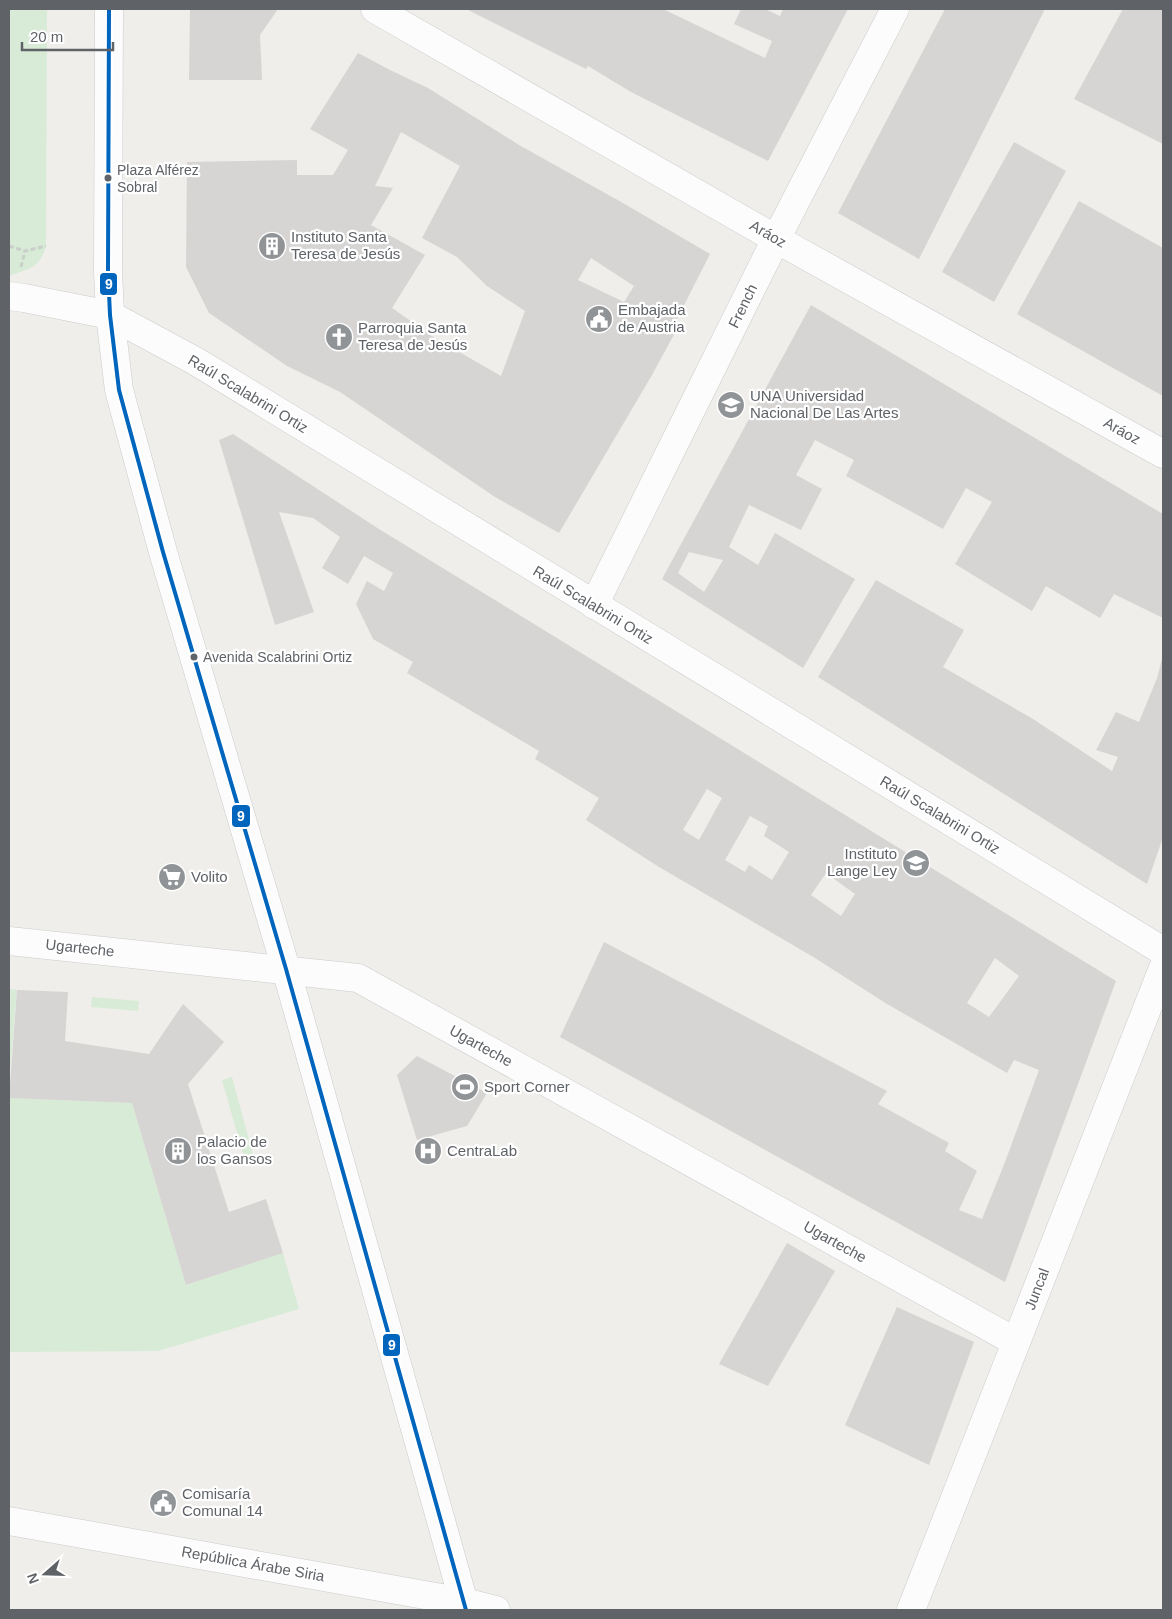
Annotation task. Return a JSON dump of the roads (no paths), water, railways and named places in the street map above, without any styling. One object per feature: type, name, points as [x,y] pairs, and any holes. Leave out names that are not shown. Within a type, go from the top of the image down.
[{"type":"street","points":[[109,9],[108,271],[110,315],[119,390],[162,552],[286,969],[465,1606]]},
{"type":"street","name":"Aráoz","points":[[375,9],[776,240],[1163,454]]},
{"type":"street","name":"French","points":[[594,605],[776,240],[895,9]]},
{"type":"street","name":"Raúl Scalabrini Ortiz","points":[[9,296],[110,315],[196,362],[1163,951]]},
{"type":"street","name":"Ugarteche","points":[[9,941],[358,978],[1016,1342]]},
{"type":"street","name":"Juncal","points":[[911,1610],[1163,968]]},
{"type":"street","name":"República Árabe Siria","points":[[9,1521],[465,1606],[496,1610]]},
{"type":"place","name":"Plaza Alférez Sobral","points":[[108,178]]},
{"type":"place","name":"Instituto Santa Teresa de Jesús","points":[[272,246]]},
{"type":"place","name":"Embajada de Austria","points":[[599,319]]},
{"type":"place","name":"Parroquia Santa Teresa de Jesús","points":[[339,337]]},
{"type":"place","name":"UNA Universidad Nacional De Las Artes","points":[[731,405]]},
{"type":"place","name":"Avenida Scalabrini Ortiz","points":[[194,657]]},
{"type":"place","name":"Instituto Lange Ley","points":[[916,863]]},
{"type":"place","name":"Volito","points":[[172,877]]},
{"type":"place","name":"Sport Corner","points":[[465,1087]]},
{"type":"place","name":"Palacio de los Gansos","points":[[178,1151]]},
{"type":"place","name":"CentraLab","points":[[428,1151]]},
{"type":"place","name":"Comisaría Comunal 14","points":[[163,1503]]}]
